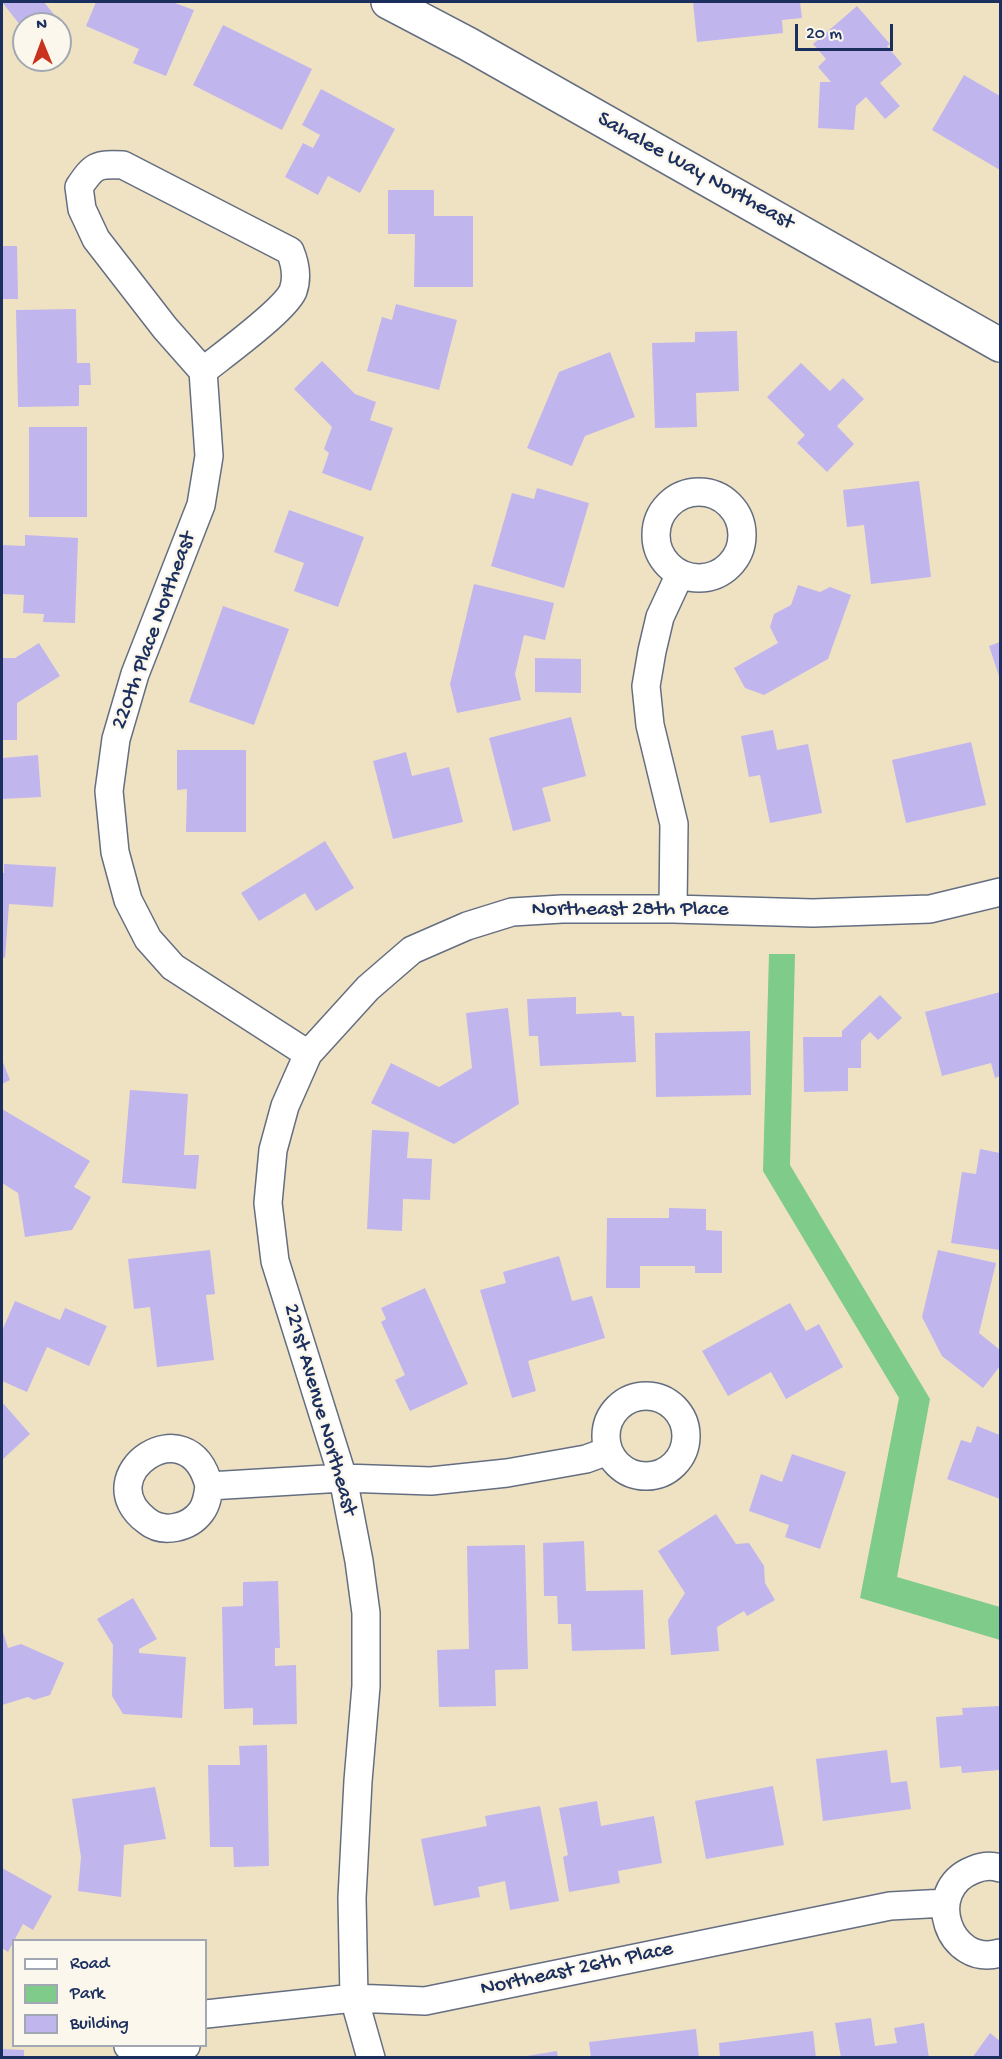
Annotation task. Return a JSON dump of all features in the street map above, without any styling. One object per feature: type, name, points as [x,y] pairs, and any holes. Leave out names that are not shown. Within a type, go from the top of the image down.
[{"type":"main road","name":"Sahalee Way Northeast","points":[[388,2],[489,56],[1000,345]]},
{"type":"street","points":[[102,164],[123,165],[290,250],[295,263],[296,279],[292,293],[271,316],[203,371],[165,328],[96,239],[81,209],[79,187],[89,172],[102,164]]},
{"type":"street","name":"220th Place Northeast","points":[[203,371],[209,456],[201,505],[135,674],[116,739],[109,791],[115,852],[128,900],[148,939],[173,967],[308,1054]]},
{"type":"street","points":[[673,909],[674,824],[650,725],[646,686],[651,651],[660,617],[681,574]]},
{"type":"street","name":"Northeast 28th Place","points":[[308,1054],[368,988],[412,950],[467,926],[512,912],[562,909],[673,909],[813,913],[930,909],[1000,892]]},
{"type":"street","name":"221st Avenue Northeast","points":[[308,1054],[285,1106],[273,1150],[268,1203],[275,1261],[343,1479],[359,1561],[366,1613],[366,1686],[352,1898],[354,1998],[371,2058]]},
{"type":"street","points":[[209,1486],[343,1479],[431,1481],[496,1474],[586,1459],[608,1451]]},
{"type":"street","points":[[1000,1868],[983,1866],[970,1871],[958,1879],[950,1890],[946,1903],[946,1917],[950,1930],[958,1942],[969,1950],[982,1954],[1000,1953]]},
{"type":"street","name":"Northeast 26th Place","points":[[207,2014],[354,1998],[425,2001],[890,1906],[946,1903]]},
{"type":"street","points":[[129,2047],[141,2055],[151,2058]]},
{"type":"street","points":[[163,2058],[185,2047]]},
{"type":"green space","points":[[769,954],[795,954],[790,1165],[930,1399],[897,1577],[1000,1607],[1000,1640],[860,1598],[899,1398],[763,1171]]},
{"type":"building","points":[[2,2],[44,2],[52,12],[12,12],[12,15]]},
{"type":"building","points":[[96,2],[172,2],[194,10],[166,76],[133,63],[139,49],[86,26]]},
{"type":"building","points":[[693,2],[800,2],[802,18],[782,20],[783,33],[697,42]]},
{"type":"building","points":[[857,6],[890,44],[887,46],[902,64],[880,83],[900,106],[885,119],[866,97],[856,106],[854,130],[818,128],[820,82],[831,82],[818,67],[826,59],[813,44]]},
{"type":"building","points":[[223,25],[312,69],[282,130],[193,85]]},
{"type":"building","points":[[964,75],[1000,96],[1000,170],[932,130]]},
{"type":"building","points":[[321,89],[395,129],[360,193],[328,176],[318,195],[285,177],[303,143],[313,148],[320,135],[302,125]]},
{"type":"building","points":[[388,190],[434,190],[434,216],[473,216],[473,287],[414,287],[415,234],[388,234]]},
{"type":"building","points":[[2,246],[17,246],[18,299],[2,299]]},
{"type":"building","points":[[396,304],[457,320],[439,390],[367,371],[382,317],[392,320]]},
{"type":"building","points":[[76,309],[77,363],[90,363],[91,385],[79,385],[79,406],[18,407],[16,310]]},
{"type":"building","points":[[737,331],[739,391],[696,393],[697,427],[655,428],[652,343],[695,342],[695,332]]},
{"type":"building","points":[[610,352],[635,417],[585,436],[572,466],[527,448],[559,372]]},
{"type":"building","points":[[322,361],[355,394],[376,402],[370,420],[393,428],[371,491],[322,473],[329,453],[324,449],[332,427],[294,389]]},
{"type":"building","points":[[801,363],[830,391],[843,378],[864,399],[837,426],[854,444],[827,472],[797,443],[805,435],[767,397]]},
{"type":"building","points":[[29,427],[87,427],[87,517],[29,517]]},
{"type":"building","points":[[919,481],[931,577],[871,584],[864,525],[847,527],[843,490]]},
{"type":"building","points":[[537,488],[589,503],[564,588],[491,566],[512,493],[534,499]]},
{"type":"building","points":[[289,510],[364,537],[338,607],[294,591],[304,563],[274,552]]},
{"type":"building","points":[[25,535],[78,538],[75,623],[43,622],[44,614],[23,613],[24,595],[2,594],[2,545],[25,546]]},
{"type":"building","points":[[474,584],[554,603],[545,640],[524,635],[515,674],[521,700],[457,713],[450,684]]},
{"type":"building","points":[[798,585],[820,592],[830,587],[851,595],[828,659],[764,695],[745,688],[734,668],[778,643],[770,627],[774,614],[791,605]]},
{"type":"building","points":[[223,606],[289,629],[254,725],[189,702]]},
{"type":"building","points":[[1000,642],[1000,679],[989,646]]},
{"type":"building","points":[[39,643],[60,676],[17,703],[17,740],[2,740],[2,658],[15,658]]},
{"type":"building","points":[[535,658],[581,659],[581,693],[535,692]]},
{"type":"building","points":[[571,717],[586,776],[542,788],[551,821],[513,831],[489,738]]},
{"type":"building","points":[[773,730],[777,750],[808,744],[822,813],[770,823],[760,775],[749,777],[741,736]]},
{"type":"building","points":[[971,742],[986,805],[906,823],[892,760]]},
{"type":"building","points":[[177,750],[246,750],[246,832],[186,832],[187,789],[177,790]]},
{"type":"building","points":[[406,752],[412,776],[449,767],[463,822],[393,839],[373,761]]},
{"type":"building","points":[[38,755],[41,797],[2,799],[2,758]]},
{"type":"building","points":[[325,841],[354,888],[316,911],[305,893],[259,921],[241,893]]},
{"type":"building","points":[[4,864],[56,867],[53,907],[9,904],[5,958],[2,957],[2,873],[4,873]]},
{"type":"building","points":[[1000,992],[1000,1076],[995,1078],[991,1063],[942,1076],[925,1012]]},
{"type":"building","points":[[880,995],[902,1018],[878,1040],[870,1032],[861,1041],[861,1068],[848,1068],[848,1091],[804,1092],[803,1037],[842,1037],[842,1031]]},
{"type":"building","points":[[576,997],[576,1014],[621,1012],[622,1016],[634,1016],[636,1062],[540,1066],[538,1036],[529,1036],[527,999]]},
{"type":"building","points":[[508,1008],[519,1104],[454,1144],[371,1103],[391,1063],[439,1087],[472,1068],[466,1013]]},
{"type":"building","points":[[750,1031],[751,1095],[656,1097],[655,1033]]},
{"type":"building","points":[[2,1060],[10,1080],[2,1084]]},
{"type":"building","points":[[130,1090],[188,1094],[184,1155],[199,1155],[196,1189],[122,1183]]},
{"type":"building","points":[[2,1109],[90,1161],[74,1187],[91,1197],[72,1230],[25,1237],[18,1193],[2,1183]]},
{"type":"building","points":[[372,1130],[409,1132],[407,1158],[432,1159],[430,1200],[403,1199],[402,1231],[367,1229]]},
{"type":"building","points":[[980,1149],[1000,1153],[1000,1250],[951,1243],[962,1172],[976,1174]]},
{"type":"building","points":[[669,1208],[706,1209],[706,1230],[722,1231],[722,1273],[695,1273],[695,1266],[640,1266],[640,1288],[606,1288],[607,1218],[669,1218]]},
{"type":"building","points":[[210,1250],[215,1294],[206,1295],[214,1360],[157,1367],[150,1307],[134,1309],[128,1259]]},
{"type":"building","points":[[938,1250],[996,1263],[979,1333],[1000,1350],[1000,1366],[983,1388],[942,1356],[922,1317]]},
{"type":"building","points":[[559,1256],[572,1301],[592,1296],[605,1338],[528,1361],[536,1391],[512,1398],[480,1290],[506,1283],[503,1272]]},
{"type":"building","points":[[425,1288],[468,1384],[410,1411],[395,1380],[405,1375],[381,1322],[386,1319],[381,1308]]},
{"type":"building","points":[[15,1301],[60,1320],[65,1308],[107,1326],[89,1366],[47,1347],[27,1392],[2,1381],[2,1331]]},
{"type":"building","points":[[790,1303],[806,1331],[819,1324],[843,1367],[786,1399],[771,1372],[728,1396],[702,1351]]},
{"type":"building","points":[[2,1402],[30,1434],[2,1460]]},
{"type":"building","points":[[977,1426],[1000,1435],[1000,1499],[947,1479],[961,1440],[971,1443]]},
{"type":"building","points":[[792,1454],[846,1472],[820,1549],[785,1537],[789,1525],[749,1511],[761,1474],[782,1482]]},
{"type":"building","points":[[716,1514],[736,1544],[749,1543],[764,1566],[765,1583],[775,1600],[747,1616],[744,1611],[717,1627],[719,1651],[671,1655],[668,1620],[685,1593],[658,1551]]},
{"type":"building","points":[[584,1541],[586,1591],[643,1590],[645,1649],[572,1651],[571,1624],[558,1624],[557,1596],[544,1596],[543,1543]]},
{"type":"building","points":[[525,1545],[528,1669],[495,1670],[496,1706],[439,1707],[437,1650],[469,1649],[467,1546]]},
{"type":"building","points":[[278,1581],[280,1648],[275,1648],[275,1666],[296,1665],[297,1724],[253,1725],[253,1708],[224,1709],[222,1607],[243,1606],[243,1582]]},
{"type":"building","points":[[133,1598],[157,1639],[139,1649],[139,1653],[186,1657],[182,1718],[123,1714],[112,1696],[113,1645],[97,1619]]},
{"type":"building","points":[[2,1629],[8,1648],[21,1644],[64,1663],[50,1695],[34,1700],[28,1697],[2,1705]]},
{"type":"building","points":[[1000,1706],[1000,1770],[962,1773],[961,1766],[940,1768],[936,1717],[963,1715],[962,1708]]},
{"type":"building","points":[[267,1745],[269,1866],[234,1867],[233,1847],[210,1847],[208,1765],[240,1765],[239,1746]]},
{"type":"building","points":[[887,1750],[891,1783],[907,1781],[911,1809],[823,1821],[816,1759]]},
{"type":"building","points":[[773,1786],[784,1845],[706,1859],[695,1801]]},
{"type":"building","points":[[155,1787],[166,1839],[124,1845],[121,1897],[78,1891],[81,1857],[72,1799]]},
{"type":"building","points":[[597,1801],[601,1826],[654,1816],[662,1863],[618,1871],[620,1883],[569,1892],[563,1857],[568,1855],[559,1808]]},
{"type":"building","points":[[540,1806],[559,1901],[510,1910],[505,1881],[478,1887],[480,1897],[434,1906],[421,1839],[487,1826],[485,1816]]},
{"type":"building","points":[[2,1868],[52,1896],[33,1930],[23,1924],[15,1939],[12,1939],[8,1952],[2,1948]]},
{"type":"building","points":[[871,2018],[875,2046],[897,2043],[894,2028],[924,2023],[929,2058],[841,2058],[835,2023]]},
{"type":"building","points":[[696,2029],[699,2058],[591,2058],[589,2042]]},
{"type":"building","points":[[813,2031],[816,2058],[720,2058],[719,2043]]},
{"type":"building","points":[[990,2033],[1000,2041],[1000,2058],[972,2058]]},
{"type":"building","points":[[2,2049],[24,2050],[24,2058],[2,2058]]},
{"type":"building","points":[[557,2051],[558,2058],[527,2058],[527,2056]]}]
